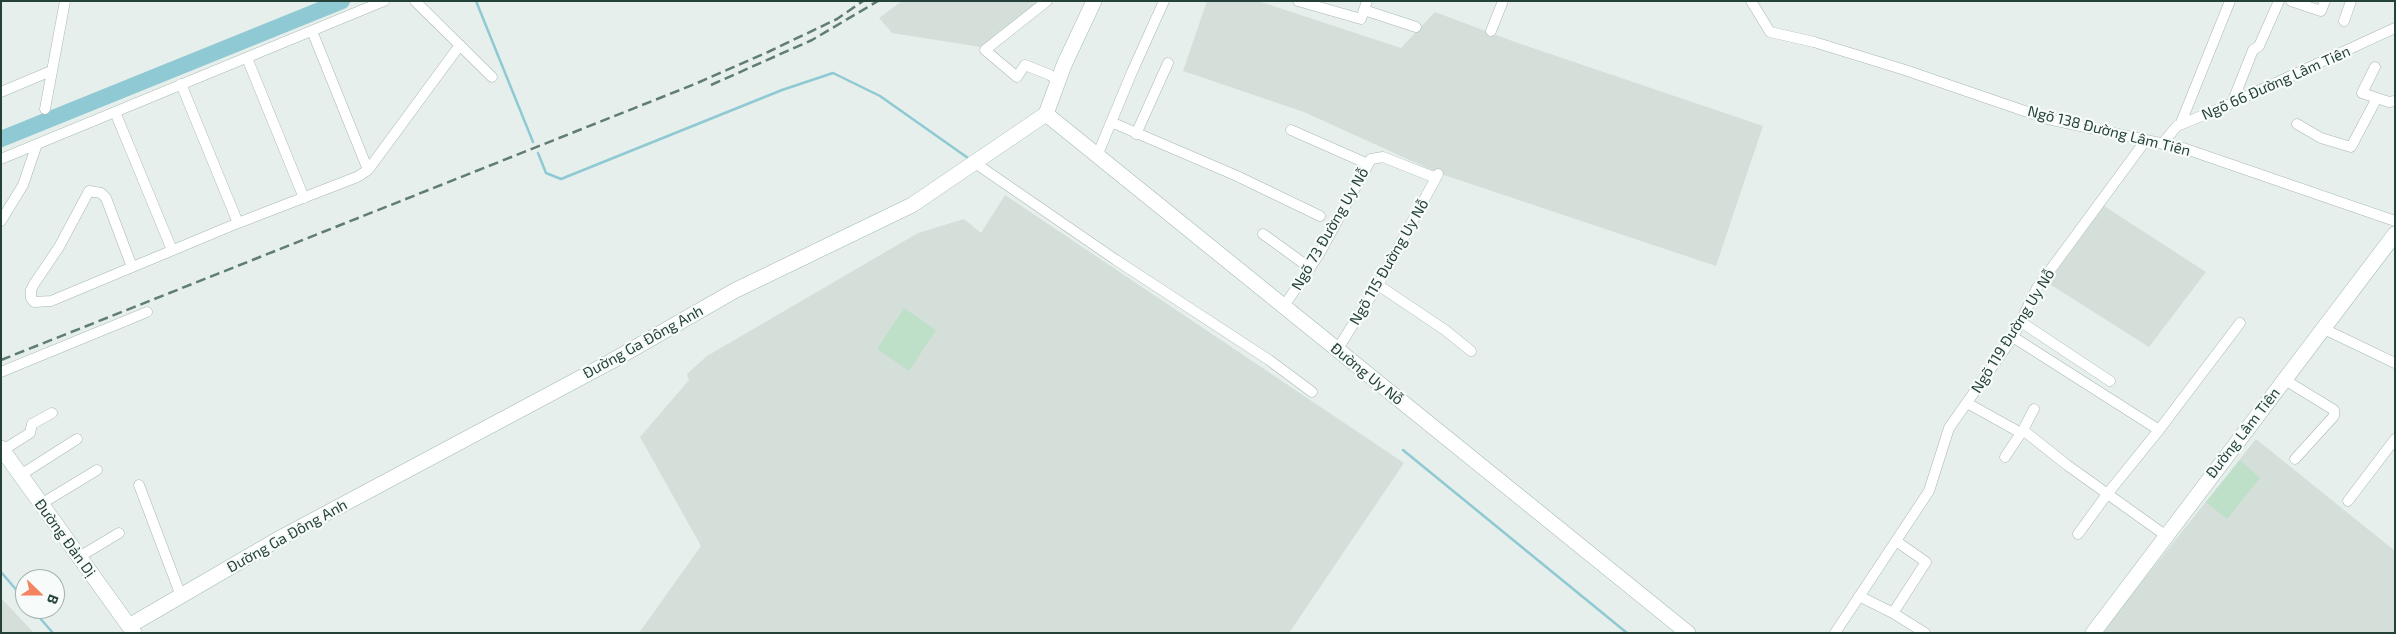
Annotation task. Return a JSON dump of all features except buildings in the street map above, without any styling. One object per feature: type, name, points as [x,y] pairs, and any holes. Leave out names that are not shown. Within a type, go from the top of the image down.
[{"type":"street","points":[[45,109],[65,1]]},
{"type":"street","points":[[1,159],[384,1]]},
{"type":"street","points":[[415,1],[492,77]]},
{"type":"street","points":[[1047,1],[985,50],[1017,77],[1025,65],[1050,75],[1058,81]]},
{"type":"street","points":[[1046,114],[1058,81],[1094,1]]},
{"type":"street","points":[[1098,156],[1164,1]]},
{"type":"street","points":[[1298,1],[1361,19],[1365,6],[1416,27]]},
{"type":"street","points":[[1491,31],[1503,1]]},
{"type":"street","name":"Ngõ 138 Đường Lâm Tiên","points":[[1751,1],[1770,32],[1814,42],[1905,70],[2048,119],[2183,148],[2395,221]]},
{"type":"street","points":[[2180,125],[2230,1]]},
{"type":"street","points":[[2232,103],[2253,50],[2259,46],[2279,1]]},
{"type":"street","points":[[2296,2],[2322,11],[2325,1]]},
{"type":"street","points":[[2344,21],[2351,1]]},
{"type":"street","name":"Ngõ 66 Đường Lâm Tiên","points":[[2162,144],[2180,125],[2395,28]]},
{"type":"street","points":[[312,31],[368,170]]},
{"type":"street","points":[[132,267],[106,198],[101,193],[89,191],[60,247],[30,290],[31,298],[34,302],[51,301],[238,223],[357,177],[368,170],[460,45]]},
{"type":"street","points":[[247,58],[304,198]]},
{"type":"street","points":[[1136,134],[1168,63]]},
{"type":"street","points":[[2375,67],[2362,93],[2389,102],[2395,101]]},
{"type":"street","points":[[1,92],[51,71]]},
{"type":"street","points":[[181,84],[238,223]]},
{"type":"street","points":[[2297,124],[2321,138],[2351,147],[2377,98]]},
{"type":"street","points":[[115,112],[172,250]]},
{"type":"street","name":"Đường Uy Nỗ","points":[[1046,114],[1688,633]]},
{"type":"street","name":"Đường Ga Đông Anh","points":[[132,629],[181,596],[282,537],[610,362],[734,292],[912,205],[1046,114]]},
{"type":"street","points":[[1111,122],[1237,176],[1320,216]]},
{"type":"street","points":[[1291,130],[1368,164]]},
{"type":"street","name":"Ngõ 119 Đường Uy Nỗ","points":[[1835,633],[1929,491],[1949,428],[2013,337],[2037,288],[2146,140]]},
{"type":"street","points":[[1,221],[23,185],[37,144]]},
{"type":"street","name":"Ngõ 73 Đường Uy Nỗ","points":[[1284,306],[1310,268],[1371,159],[1383,157],[1437,175]]},
{"type":"street","points":[[976,163],[1116,260],[1269,360],[1312,392]]},
{"type":"street","name":"Ngõ 115 Đường Uy Nỗ","points":[[1337,350],[1378,285],[1437,175]]},
{"type":"street","points":[[1263,234],[1310,268]]},
{"type":"street","name":"Đường Lâm Tiên","points":[[2093,633],[2395,234]]},
{"type":"street","points":[[1378,285],[1445,330],[1472,351]]},
{"type":"street","points":[[1,372],[147,312]]},
{"type":"street","points":[[2021,322],[2110,381]]},
{"type":"street","points":[[2078,534],[2240,323]]},
{"type":"street","points":[[2324,329],[2395,363]]},
{"type":"street","points":[[2013,337],[2159,430]]},
{"type":"street","points":[[2285,380],[2334,410],[2334,416],[2295,459]]},
{"type":"street","points":[[1967,404],[2022,432],[2166,535]]},
{"type":"street","points":[[2005,457],[2022,432],[2034,409]]},
{"type":"street","points":[[3,455],[30,433],[32,424],[52,413]]},
{"type":"street","points":[[19,476],[77,439]]},
{"type":"street","points":[[2348,501],[2395,439]]},
{"type":"street","name":"Đường Đản Dị","points":[[3,455],[132,629]]},
{"type":"street","points":[[40,504],[97,470]]},
{"type":"street","points":[[139,484],[181,596]]},
{"type":"street","points":[[79,558],[119,533]]},
{"type":"street","points":[[1893,613],[1926,562],[1896,541]]},
{"type":"street","points":[[1859,596],[1893,613],[1925,633]]},
{"type":"shaded area","points":[[902,1],[1044,1],[987,48],[892,33],[879,18]]},
{"type":"shaded area","points":[[1207,1],[1258,1],[1401,48],[1435,12],[1515,42],[1763,126],[1716,266],[1438,173],[1304,112],[1183,71]]},
{"type":"shaded area","points":[[1005,195],[1404,463],[1289,633],[639,633],[701,546],[640,437],[689,380],[687,374],[707,356],[918,233],[964,219],[981,233]]},
{"type":"shaded area","points":[[2104,206],[2206,272],[2149,347],[2048,283]]},
{"type":"shaded area","points":[[2256,439],[2395,551],[2395,633],[2101,633]]},
{"type":"shaded area","points":[[1,598],[15,613],[15,619],[21,619],[34,633],[1,633]]},
{"type":"green space","points":[[904,308],[936,330],[909,371],[877,349]]},
{"type":"green space","points":[[2240,460],[2260,478],[2227,519],[2206,502]]},
{"type":"waterway","points":[[1,139],[342,1]]},
{"type":"waterway","points":[[476,1],[533,142]]},
{"type":"waterway","points":[[538,153],[546,173],[561,179],[782,90],[833,73],[880,96],[968,158]]},
{"type":"waterway","points":[[1403,450],[1627,633]]},
{"type":"waterway","points":[[1,572],[15,588]]},
{"type":"waterway","points":[[41,619],[53,633]]},
{"type":"railway","points":[[1,360],[695,84],[837,19],[863,1]]},
{"type":"railway","points":[[711,85],[812,40],[878,1]]}]
